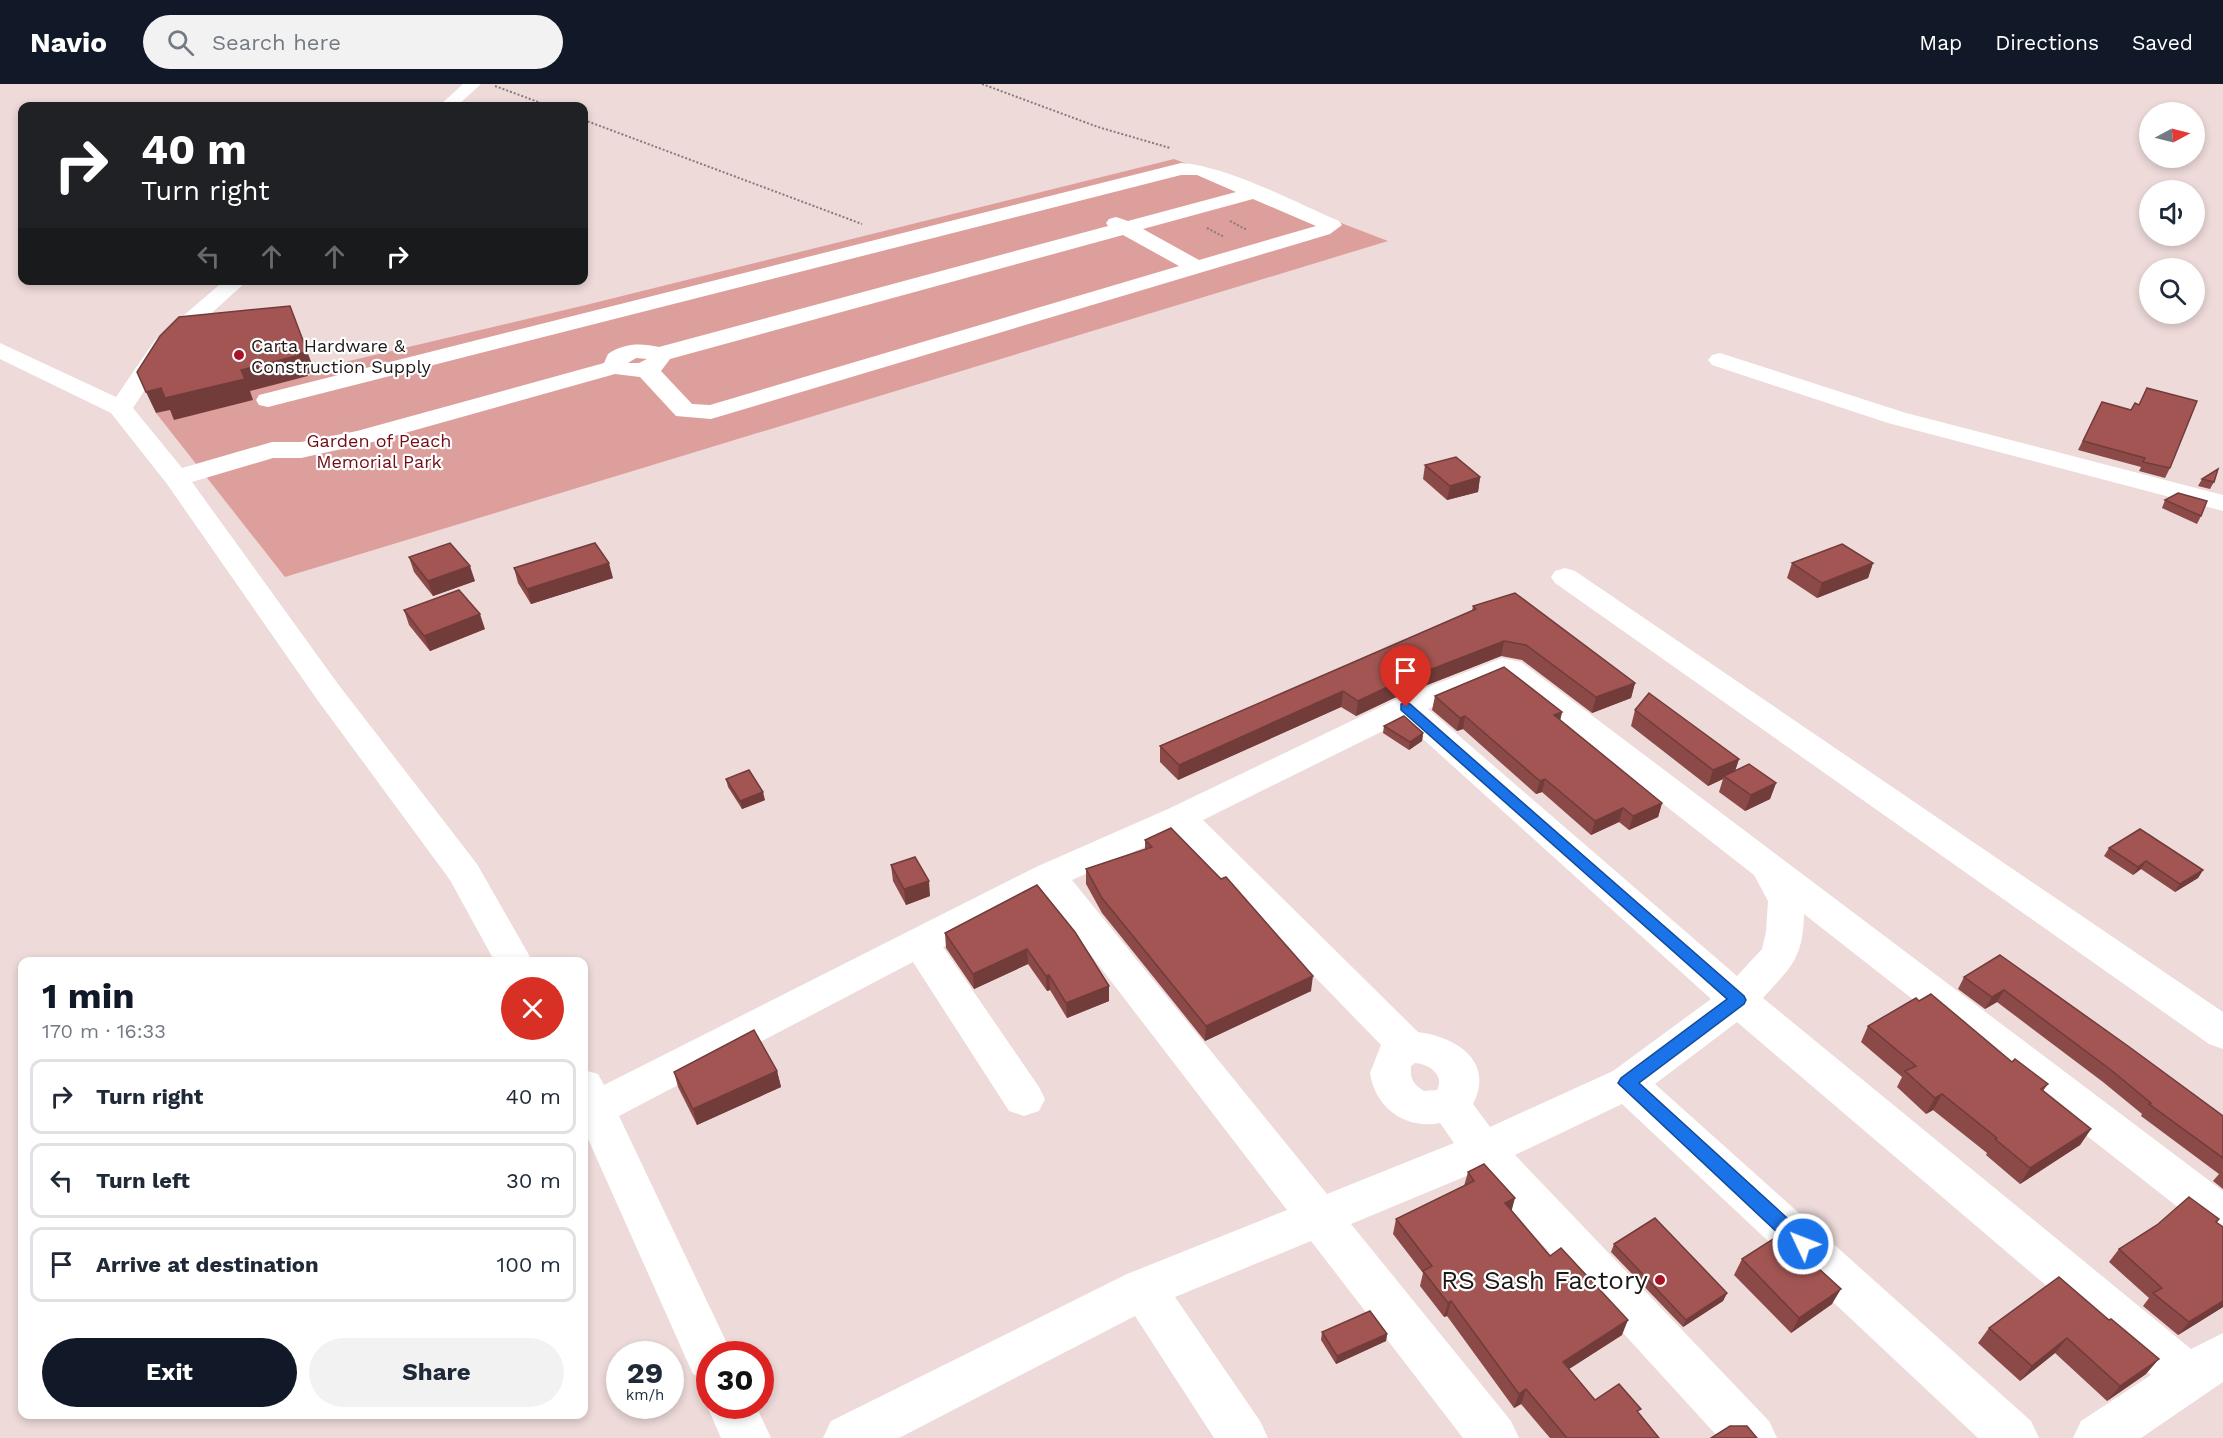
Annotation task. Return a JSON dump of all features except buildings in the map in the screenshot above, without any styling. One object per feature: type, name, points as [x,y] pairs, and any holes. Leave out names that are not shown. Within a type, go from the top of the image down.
[{"type":"street","points":[[452,102],[473,84]]},
{"type":"street","points":[[267,400],[1190,168],[1258,192],[1332,225],[1323,230],[1198,268],[711,412],[685,411],[596,318]]},
{"type":"street","points":[[182,488],[284,464],[301,450],[360,438],[1258,192]]},
{"type":"street","points":[[1070,199],[1198,268]]},
{"type":"street","points":[[120,408],[163,345],[232,285]]},
{"type":"street","points":[[0,350],[120,408],[182,488],[327,691],[464,873],[511,957]]},
{"type":"street","points":[[1720,360],[1897,418],[2223,503]]},
{"type":"street","points":[[1565,577],[2223,1033]]},
{"type":"street","points":[[702,1341],[590,1097],[920,943],[1049,876],[1180,817],[1406,707],[1496,668],[1510,669],[2223,1216]]},
{"type":"street","points":[[1406,707],[1738,1000],[2206,1366],[2098,1438]]},
{"type":"street","points":[[1180,817],[1408,1047],[1431,1049],[1452,1061],[1462,1083],[1460,1094],[1450,1104],[1483,1150],[1752,1438]]},
{"type":"street","points":[[848,1438],[1143,1289],[1483,1150],[1627,1083],[1738,1000],[1780,955],[1787,914],[1783,892],[1764,863]]},
{"type":"street","points":[[1049,876],[1494,1438]]},
{"type":"street","points":[[920,943],[1024,1099]]},
{"type":"street","points":[[1627,1083],[2014,1438]]},
{"type":"street","points":[[1143,1289],[1243,1438]]},
{"type":"street","points":[[737,1419],[746,1438]]},
{"type":"path","points":[[489,84],[538,102]]},
{"type":"path","points":[[991,86],[995,84]]},
{"type":"path","points":[[588,121],[862,224]]},
{"type":"path","points":[[1203,207],[1274,245]]},
{"type":"path","points":[[1180,213],[1251,252]]},
{"type":"green space","name":"Garden of Peach Memorial Park","points":[[1174,159],[1388,241],[285,577],[156,413],[308,376],[349,361],[590,304]]},
{"type":"place","name":"Carta Hardware & Construction Supply","points":[[239,355]]},
{"type":"place","name":"RS Sash Factory","points":[[1660,1280]]},
{"type":"route","points":[[1406,707],[1738,1000],[1627,1083],[1803,1244]]}]
